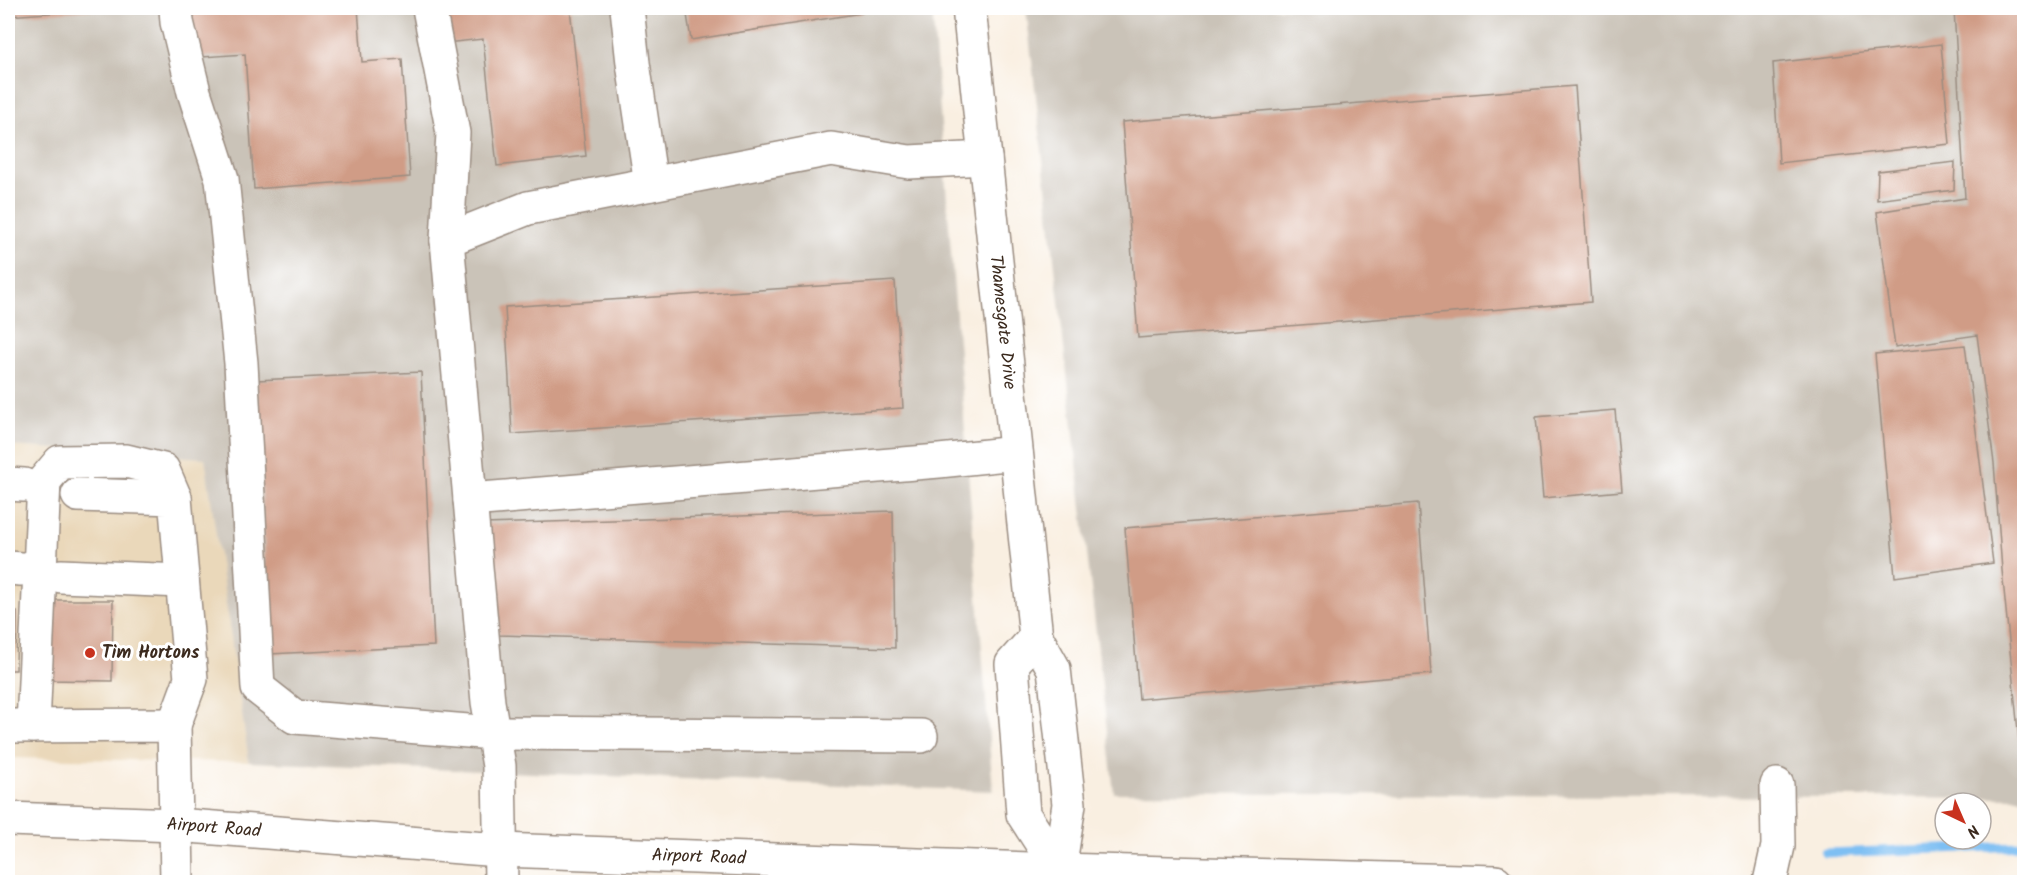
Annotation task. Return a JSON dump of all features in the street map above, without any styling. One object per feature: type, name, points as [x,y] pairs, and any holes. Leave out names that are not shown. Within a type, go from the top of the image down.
[{"type":"main road","points":[[176,8],[177,22],[194,92],[222,179],[241,363],[258,688],[295,717],[493,733],[921,736]]},
{"type":"main road","points":[[429,8],[453,133],[447,240],[488,702],[499,766],[501,882]]},
{"type":"main road","points":[[627,8],[651,184]]},
{"type":"main road","name":"Thamesgate Drive","points":[[969,8],[1036,637],[1054,669],[1069,804],[1060,876]]},
{"type":"main road","points":[[447,240],[528,208],[831,149],[909,162],[985,158]]},
{"type":"main road","points":[[470,500],[1016,453]]},
{"type":"main road","points":[[174,725],[20,726],[44,481],[60,462],[126,461],[163,470],[175,498],[191,679],[174,725],[177,882]]},
{"type":"main road","points":[[78,495],[175,498]]},
{"type":"main road","points":[[62,576],[182,581]]},
{"type":"main road","points":[[1036,637],[1012,664],[1023,814],[1060,876]]},
{"type":"main road","points":[[1770,882],[1778,846],[1777,785]]},
{"type":"main road","name":"Airport Road","points":[[8,819],[176,825],[499,850],[1060,876],[1496,882]]},
{"type":"shaded area","points":[[8,8],[932,8],[993,791],[249,762],[205,458],[8,446]]},
{"type":"shaded area","points":[[1026,8],[2024,8],[2024,798],[1993,798],[1993,791],[1933,791],[1933,798],[1114,793]]},
{"type":"shaded area","points":[[8,446],[205,458],[249,762],[8,758]]},
{"type":"building","points":[[8,8],[102,8],[102,9],[8,16]]},
{"type":"building","points":[[184,8],[358,8],[362,62],[402,59],[410,177],[254,189],[245,54],[188,58]]},
{"type":"building","points":[[441,8],[570,8],[586,156],[497,166],[483,39],[445,43]]},
{"type":"building","points":[[686,8],[861,8],[862,13],[691,40]]},
{"type":"building","points":[[2024,8],[2024,740],[2019,741],[1994,463],[1977,335],[1895,347],[1877,212],[1965,198],[1954,10]]},
{"type":"building","points":[[1941,44],[1950,144],[1779,163],[1773,63]]},
{"type":"building","points":[[1575,86],[1591,302],[1138,338],[1122,122]]},
{"type":"building","points":[[1955,162],[1954,190],[1877,200],[1878,171]]},
{"type":"building","points":[[895,281],[903,408],[512,434],[505,307]]},
{"type":"building","points":[[1965,345],[1993,563],[1895,577],[1875,354]]},
{"type":"building","points":[[421,372],[434,646],[269,654],[257,380]]},
{"type":"building","points":[[1615,410],[1622,491],[1543,498],[1536,417]]},
{"type":"building","points":[[1418,503],[1431,674],[1139,699],[1125,528]]},
{"type":"building","points":[[893,511],[895,648],[499,635],[484,524]]},
{"type":"building","points":[[49,600],[113,600],[112,681],[48,680]]},
{"type":"building","points":[[8,612],[17,612],[16,670],[8,670]]},
{"type":"waterway","points":[[1825,853],[2024,846]]},
{"type":"place","name":"Tim Hortons","points":[[90,653]]}]
